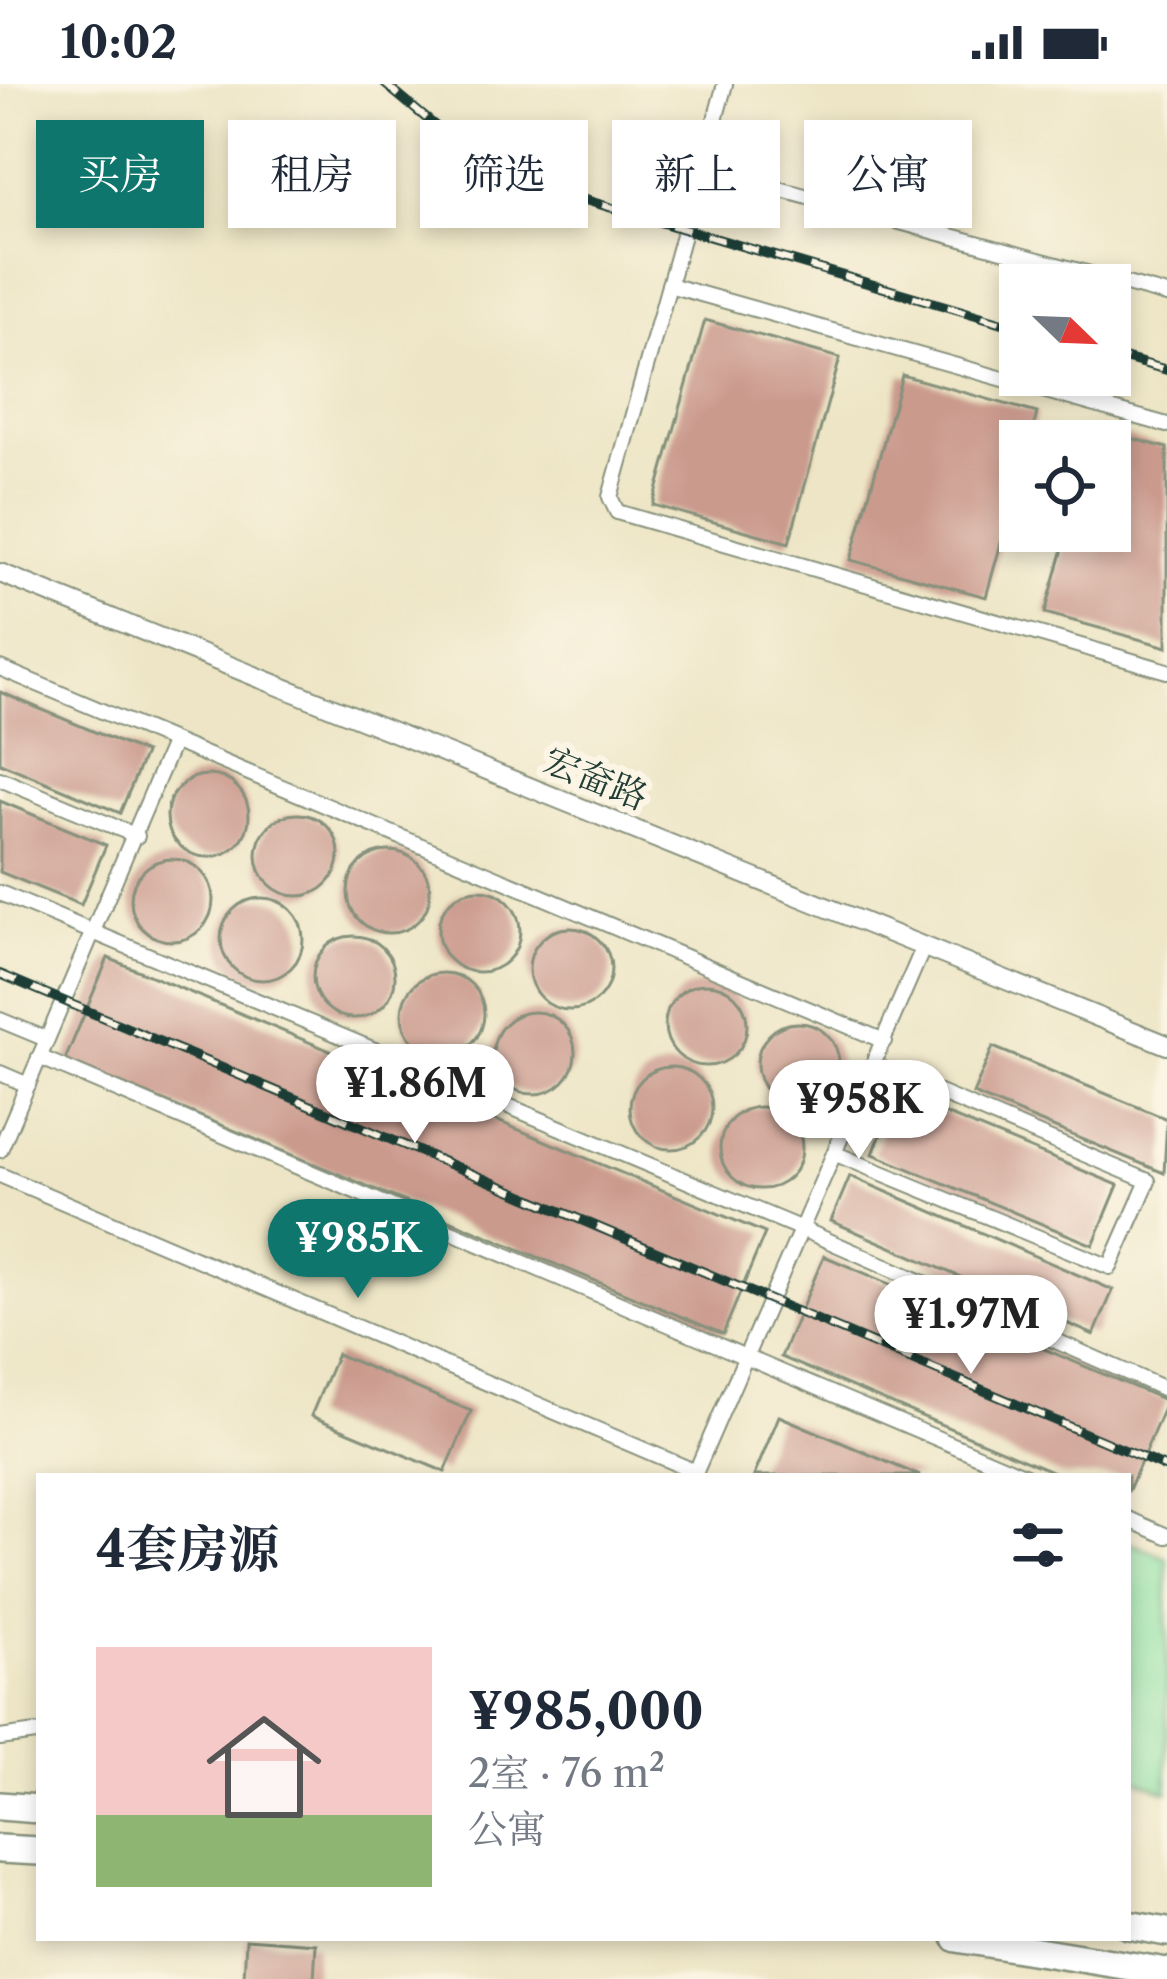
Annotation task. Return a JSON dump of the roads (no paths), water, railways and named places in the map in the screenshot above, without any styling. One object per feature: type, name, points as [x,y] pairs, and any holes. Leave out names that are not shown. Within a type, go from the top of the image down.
[{"type":"highway","points":[[0,1806],[36,1809]]},
{"type":"highway","points":[[0,1849],[36,1851]]},
{"type":"highway","points":[[1131,1926],[1167,1932]]},
{"type":"highway","points":[[976,1941],[1167,1972]]},
{"type":"street","points":[[715,120],[725,84]]},
{"type":"street","points":[[780,189],[1167,296]]},
{"type":"street","points":[[685,228],[610,497],[617,512],[1167,671]]},
{"type":"street","points":[[669,285],[1167,425]]},
{"type":"street","name":"宏奤路","points":[[0,573],[1167,1045]]},
{"type":"street","points":[[0,668],[884,1041]]},
{"type":"street","points":[[0,1150],[173,742]]},
{"type":"street","points":[[0,779],[137,836]]},
{"type":"street","points":[[0,893],[804,1230],[1167,1390]]},
{"type":"street","points":[[695,1473],[924,946]]},
{"type":"street","points":[[0,1020],[46,1039]]},
{"type":"street","points":[[39,1058],[1019,1473]]},
{"type":"street","points":[[836,1154],[1110,1267],[1148,1181],[873,1065]]},
{"type":"street","points":[[0,1073],[28,1085]]},
{"type":"street","points":[[0,1175],[693,1473]]},
{"type":"street","points":[[1131,1520],[1167,1535]]},
{"type":"street","points":[[0,1738],[36,1733]]},
{"type":"railway","points":[[385,84],[451,139],[531,184],[999,322]]},
{"type":"railway","points":[[1131,360],[1167,370]]},
{"type":"railway","points":[[0,974],[1167,1468]]}]
